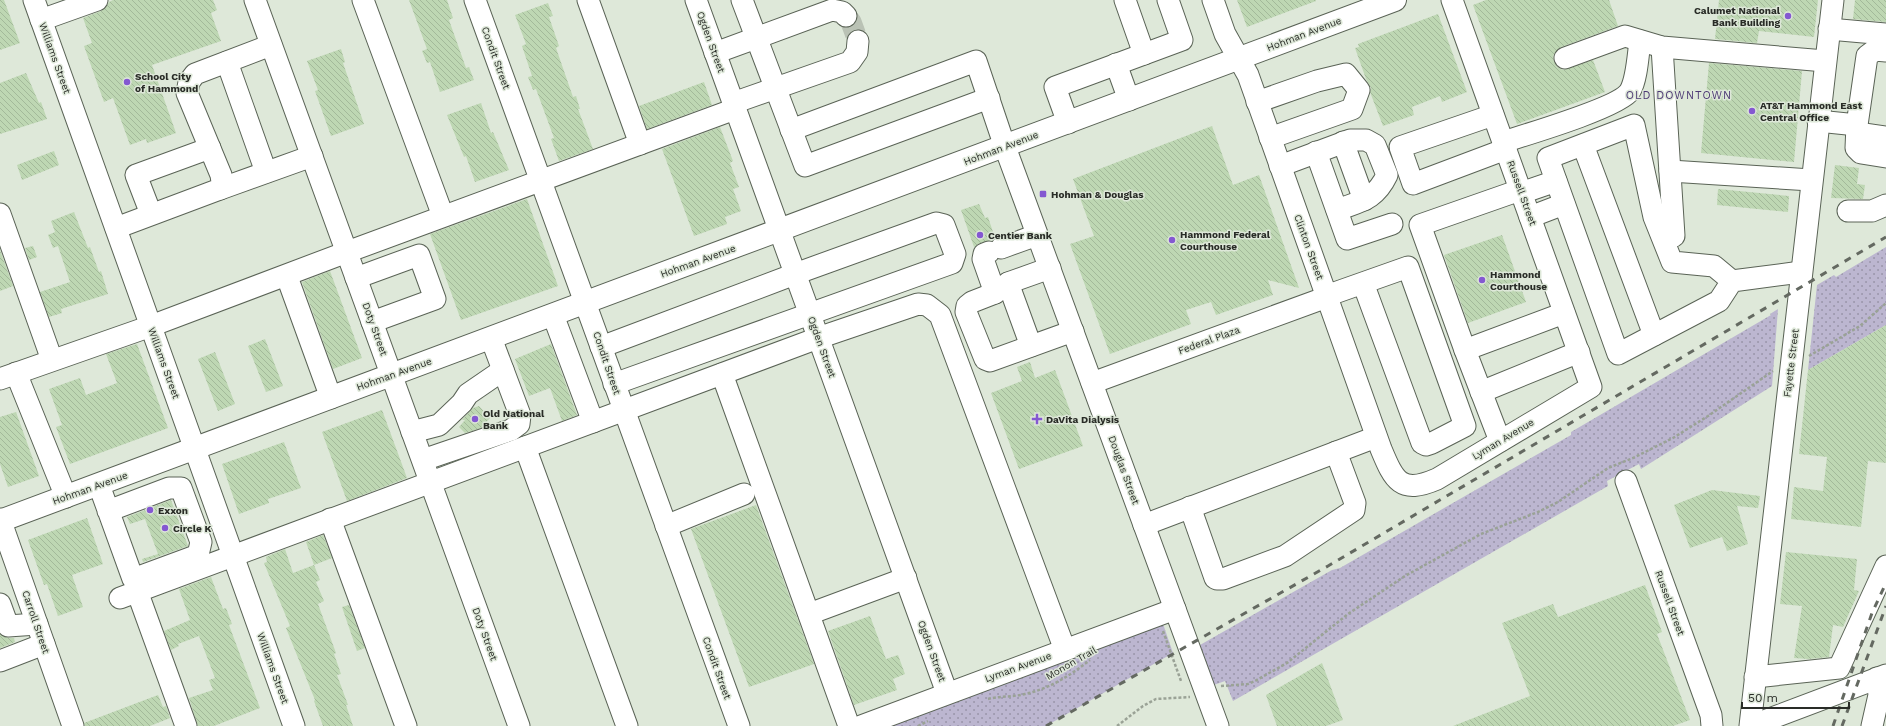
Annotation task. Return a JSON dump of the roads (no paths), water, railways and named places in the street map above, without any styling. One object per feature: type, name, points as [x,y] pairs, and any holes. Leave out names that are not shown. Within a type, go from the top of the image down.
[{"type":"main road","name":"Hohman Avenue","points":[[0,520],[780,231],[1395,0]]},
{"type":"street","name":"Williams Street","points":[[34,0],[294,726]]},
{"type":"street","points":[[41,20],[97,0]]},
{"type":"street","name":"Doty Street","points":[[255,0],[519,726]]},
{"type":"street","points":[[363,0],[443,216]]},
{"type":"street","name":"Condit Street","points":[[475,0],[586,303],[623,411],[739,726]]},
{"type":"street","points":[[588,0],[640,144]]},
{"type":"street","name":"Ogden Street","points":[[696,0],[948,693]]},
{"type":"street","points":[[742,0],[805,166],[988,98]]},
{"type":"street","points":[[1125,0],[1144,54]]},
{"type":"street","points":[[1068,123],[1055,87],[1182,40],[1168,0]]},
{"type":"street","name":"Clinton Street","points":[[1212,0],[1225,34],[1248,75],[1376,437],[1396,480],[1412,486]]},
{"type":"street","name":"Russell Street","points":[[1452,0],[1591,387]]},
{"type":"street","name":"Fayette Street","points":[[1750,726],[1833,0]]},
{"type":"street","points":[[715,53],[832,10],[842,12],[846,16]]},
{"type":"street","points":[[1829,29],[1886,34]]},
{"type":"street","points":[[1565,58],[1625,36],[1662,47],[1826,61]]},
{"type":"street","points":[[66,496],[8,376],[151,326],[443,216],[640,144],[776,89],[850,62],[857,52],[858,41]]},
{"type":"street","points":[[1493,114],[1400,147],[1413,184],[1504,145],[1610,104],[1629,93],[1633,85],[1640,41]]},
{"type":"street","points":[[220,189],[222,182],[221,175],[187,93],[189,82],[195,74],[272,45]]},
{"type":"street","points":[[1662,47],[1674,236]]},
{"type":"street","points":[[1886,51],[1875,50],[1866,56],[1856,148],[1861,153],[1886,157]]},
{"type":"street","name":"Douglas Street","points":[[791,130],[976,61],[1037,235],[1218,726]]},
{"type":"street","points":[[227,62],[266,172]]},
{"type":"street","points":[[1116,64],[1129,100]]},
{"type":"street","points":[[1258,102],[1317,81],[1346,74],[1359,90],[1352,109],[1270,138]]},
{"type":"street","points":[[1818,121],[1886,137]]},
{"type":"street","points":[[1732,281],[1719,301],[1618,354],[1548,158],[1634,125],[1654,217],[1672,262],[1714,266],[1732,281],[1801,272]]},
{"type":"street","points":[[1280,166],[1316,152],[1354,140],[1375,144],[1387,175],[1374,193],[1337,210]]},
{"type":"street","points":[[1354,140],[1374,193]]},
{"type":"street","points":[[1583,145],[1654,335]]},
{"type":"street","points":[[151,214],[136,175],[210,148]]},
{"type":"street","points":[[1316,152],[1347,239],[1392,224]]},
{"type":"street","points":[[116,228],[312,156]]},
{"type":"street","points":[[1280,166],[1324,174]]},
{"type":"street","points":[[1670,171],[1812,180]]},
{"type":"street","points":[[1500,441],[1465,350],[1420,225],[1521,191],[1556,181]]},
{"type":"street","points":[[1530,217],[1564,204]]},
{"type":"street","points":[[1848,211],[1872,211],[1886,204]]},
{"type":"street","points":[[0,214],[52,360]]},
{"type":"street","points":[[601,347],[936,223],[944,225],[955,254],[952,263],[614,384]]},
{"type":"street","points":[[1031,346],[1002,288],[983,259],[984,254],[1037,235]]},
{"type":"street","points":[[356,278],[419,255],[435,299],[372,322]]},
{"type":"street","points":[[1050,268],[972,302],[966,306],[966,312],[985,359],[990,361],[1073,331]]},
{"type":"street","name":"Federal Plaza","points":[[1092,383],[1326,296],[1363,283],[1408,268],[1465,426],[1432,444],[1426,445],[1422,443],[1363,283]]},
{"type":"street","points":[[290,285],[331,398]]},
{"type":"street","points":[[186,726],[128,594],[818,338],[918,304],[927,305],[940,316],[1065,650]]},
{"type":"street","points":[[1465,350],[1564,313]]},
{"type":"street","points":[[553,315],[593,422]]},
{"type":"street","points":[[423,460],[511,430],[519,424],[520,416],[491,338]]},
{"type":"street","points":[[1481,392],[1579,352]]},
{"type":"street","points":[[412,432],[439,425],[462,404],[468,394],[503,370]]},
{"type":"street","points":[[722,374],[849,726]]},
{"type":"street","name":"Lyman Avenue","points":[[1412,486],[1423,485],[1437,479],[1591,387]]},
{"type":"street","points":[[1144,525],[1376,437]]},
{"type":"street","points":[[525,447],[627,726]]},
{"type":"street","points":[[1190,507],[1215,578],[1224,579],[1291,552],[1354,510],[1355,504],[1336,452]]},
{"type":"street","points":[[149,466],[158,492]]},
{"type":"street","name":"Russell Street","points":[[1626,481],[1711,715],[1712,726]]},
{"type":"street","points":[[99,484],[108,511],[134,579],[198,555],[201,542],[180,488],[169,488],[108,511]]},
{"type":"street","points":[[186,504],[211,493]]},
{"type":"street","points":[[666,526],[744,494]]},
{"type":"street","points":[[330,519],[406,726]]},
{"type":"street","name":"Carroll Street","points":[[0,520],[73,726]]},
{"type":"street","points":[[201,542],[225,532]]},
{"type":"street","points":[[1830,696],[1839,668],[1886,566]]},
{"type":"street","points":[[808,614],[906,578]]},
{"type":"street","points":[[0,604],[8,626],[37,624]]},
{"type":"street","name":"Lyman Avenue","points":[[861,726],[1175,609]]},
{"type":"street","points":[[0,661],[44,644]]},
{"type":"street","points":[[1755,677],[1839,668]]},
{"type":"street","points":[[1800,673],[1808,704]]},
{"type":"street","points":[[1750,726],[1882,676]]},
{"type":"street","points":[[1872,726],[1882,676]]},
{"type":"tunnel","points":[[846,16],[851,22],[858,41]]},
{"type":"railway","points":[[1046,726],[1328,566],[1886,237]]},
{"type":"railway","points":[[1833,726],[1872,613],[1886,583]]},
{"type":"railway","points":[[1842,726],[1886,606]]},
{"type":"place","name":"Calumet National Bank Building","points":[[1788,16]]},
{"type":"place","name":"School City of Hammond","points":[[127,82]]},
{"type":"place","name":"AT&T Hammond East Central Office","points":[[1752,111]]},
{"type":"place","name":"Hohman & Douglas","points":[[1043,194]]},
{"type":"place","name":"Centier Bank","points":[[980,235]]},
{"type":"place","name":"Hammond Federal Courthouse","points":[[1172,240]]},
{"type":"place","name":"Hammond Courthouse","points":[[1482,280]]},
{"type":"place","name":"Old National Bank","points":[[475,419]]},
{"type":"place","name":"DaVita Dialysis","points":[[1037,419]]},
{"type":"place","name":"Exxon","points":[[150,510]]},
{"type":"place","name":"Circle K","points":[[165,528]]},
{"type":"district","name":"OLD DOWNTOWN","points":[[1679,95]]}]
